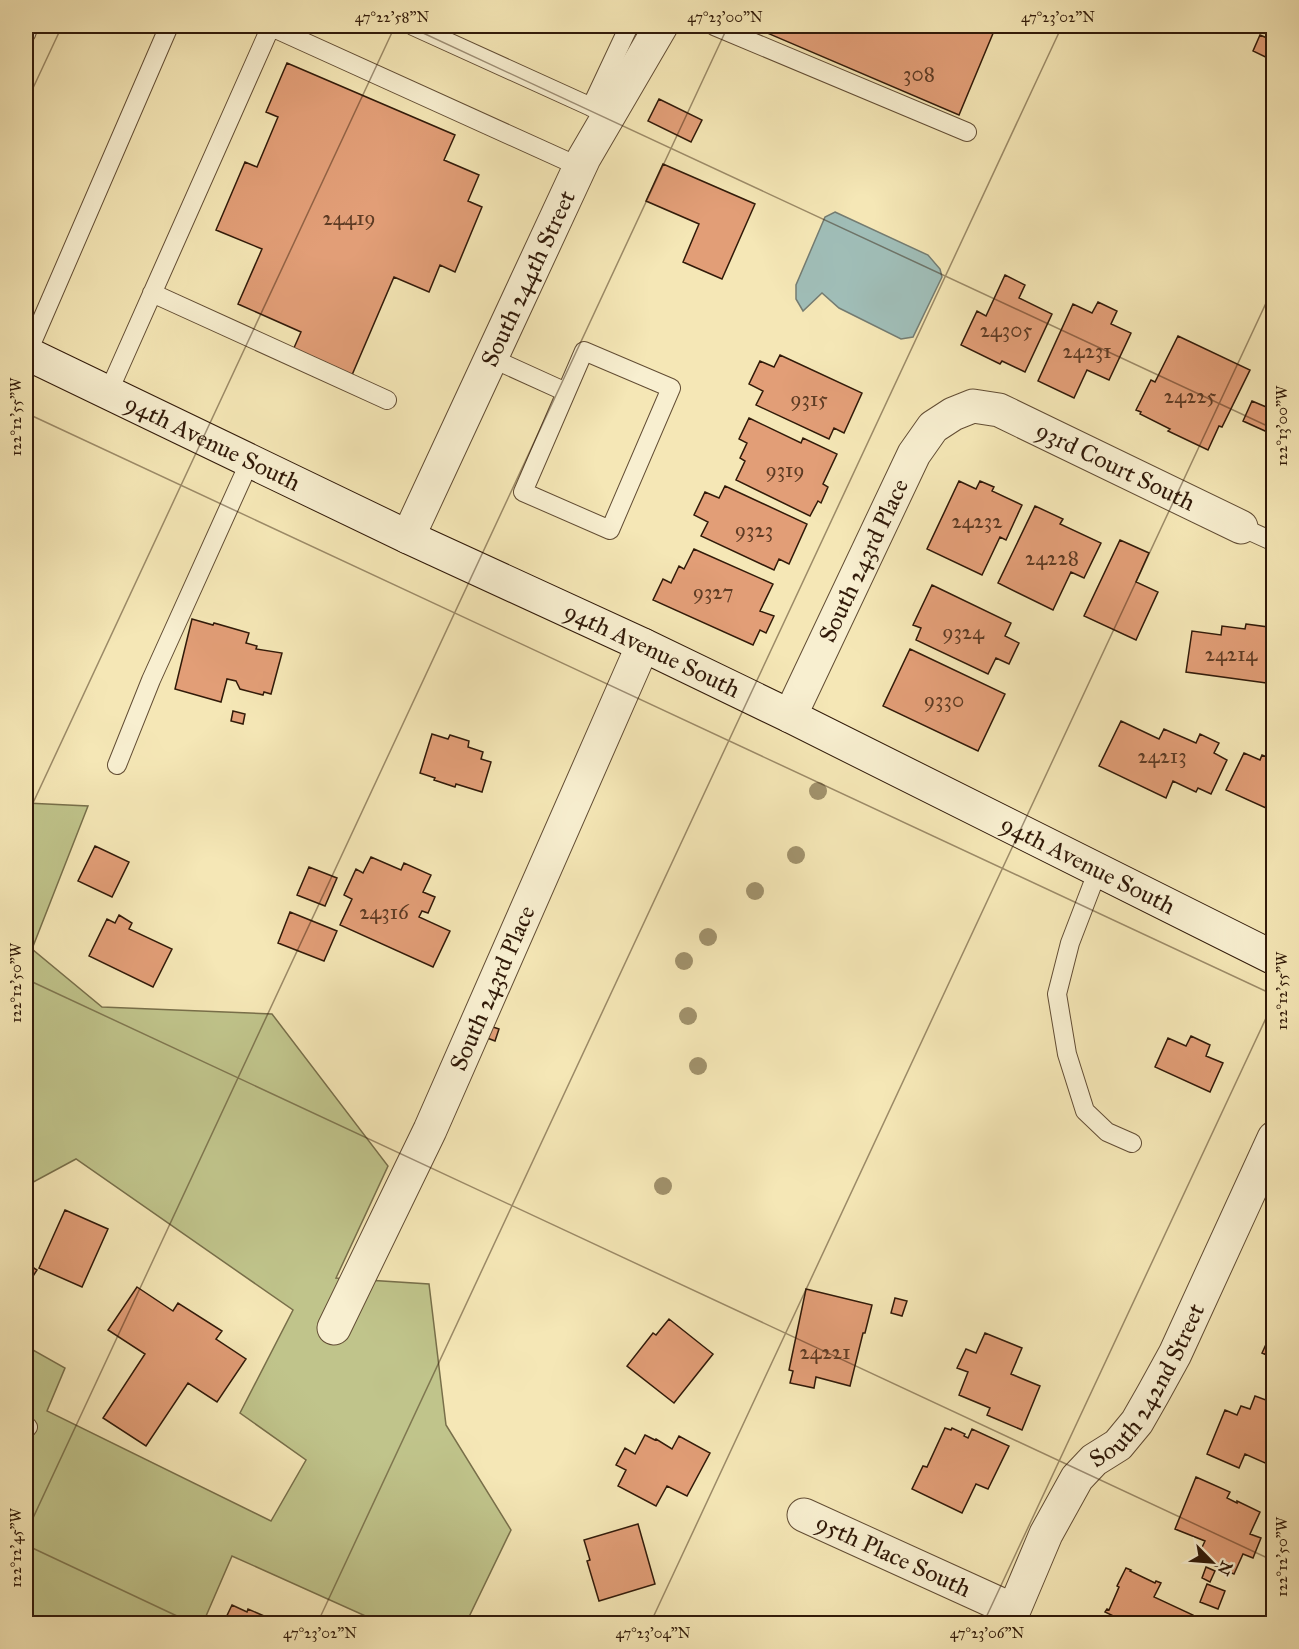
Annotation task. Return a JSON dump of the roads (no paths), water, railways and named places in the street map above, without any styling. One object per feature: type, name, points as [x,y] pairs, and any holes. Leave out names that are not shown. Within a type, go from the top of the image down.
[{"type":"street","name":"South 244th Street","points":[[408,537],[580,167],[600,111],[661,26]]},
{"type":"street","name":"94th Avenue South","points":[[26,354],[408,537],[643,645],[1274,958]]},
{"type":"street","name":"93rd Court South","points":[[953,414],[973,406],[999,410],[1241,528]]},
{"type":"street","name":"South 243rd Place","points":[[790,717],[914,453],[933,427],[953,414]]},
{"type":"street","name":"South 243rd Place","points":[[334,1328],[430,1130],[643,645]]},
{"type":"street","name":"South 242nd Street","points":[[1011,1617],[1046,1534],[1077,1478],[1094,1460],[1118,1444],[1137,1422],[1175,1354],[1274,1138]]},
{"type":"street","name":"95th Place South","points":[[804,1515],[1011,1617]]},
{"type":"lane","points":[[26,34],[29,26]]},
{"type":"lane","points":[[26,354],[169,26]]},
{"type":"lane","points":[[108,393],[270,26],[580,167]]},
{"type":"lane","points":[[413,26],[600,111],[629,26]]},
{"type":"lane","points":[[714,26],[967,132]]},
{"type":"lane","points":[[152,294],[387,400]]},
{"type":"lane","points":[[584,351],[671,388],[610,530],[523,492],[566,392],[584,351]]},
{"type":"lane","points":[[491,357],[566,392]]},
{"type":"lane","points":[[117,765],[151,680],[250,461]]},
{"type":"lane","name":"93rd Court South","points":[[1241,528],[1274,542]]},
{"type":"lane","points":[[1098,870],[1070,943],[1058,994],[1067,1054],[1086,1111],[1107,1132],[1132,1143]]},
{"type":"water","points":[[835,212],[928,255],[940,269],[942,277],[913,337],[901,339],[839,308],[822,293],[803,311],[796,299],[796,285],[825,217]]}]
